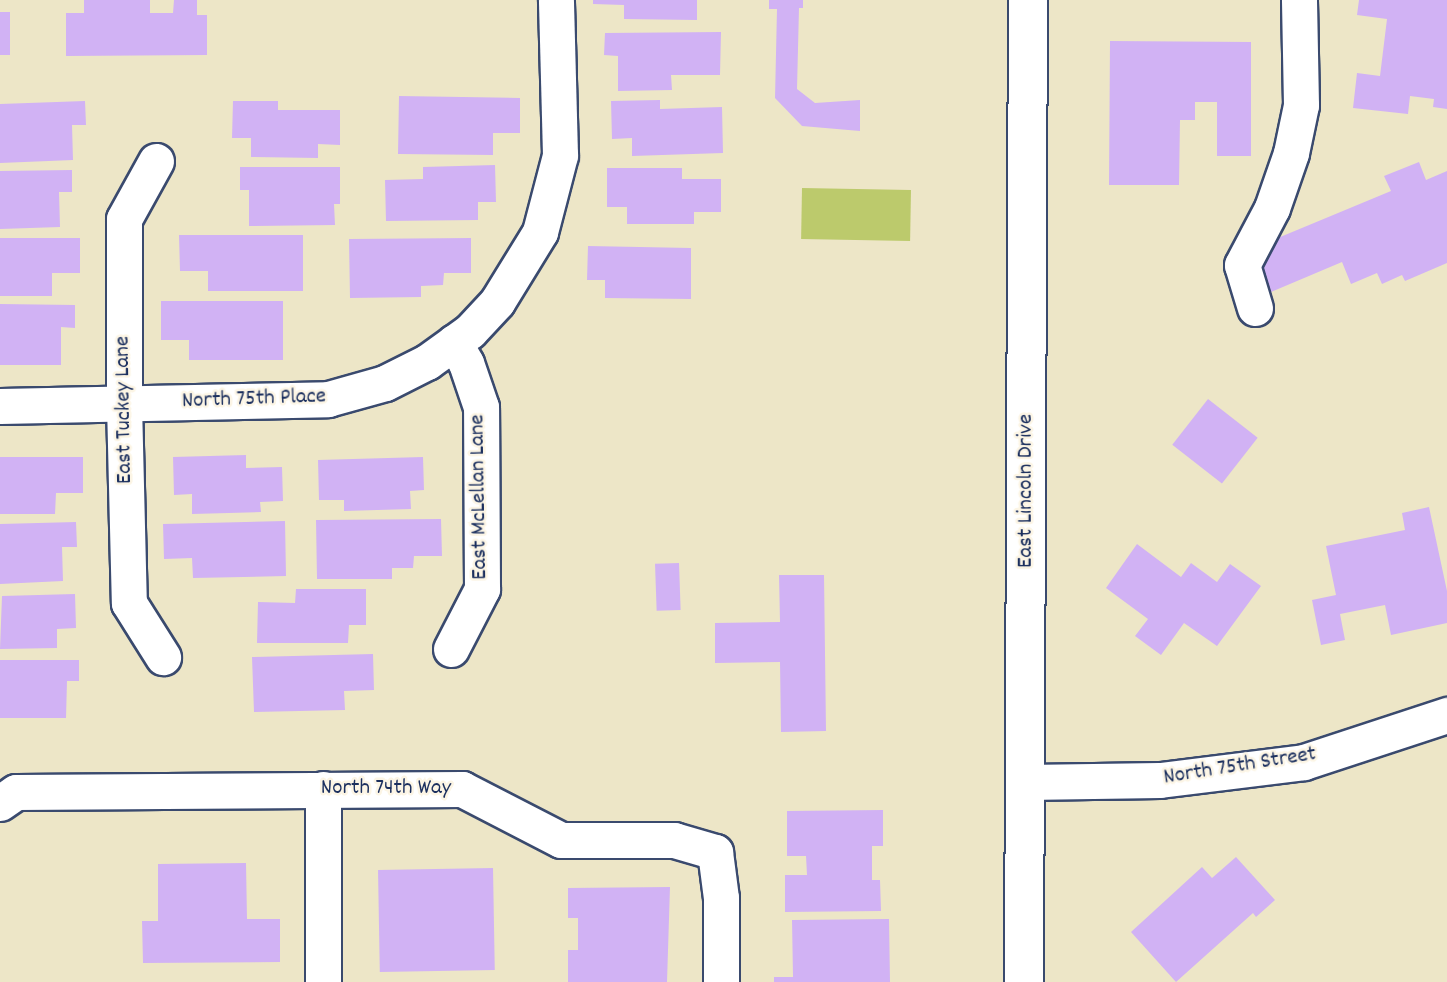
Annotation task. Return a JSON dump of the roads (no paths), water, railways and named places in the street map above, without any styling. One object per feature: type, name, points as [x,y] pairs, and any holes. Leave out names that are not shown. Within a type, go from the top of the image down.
[{"type":"main road","name":"East Lincoln Drive","points":[[1024,982],[1028,0]]},
{"type":"street","name":"North 75th Place","points":[[0,406],[328,399],[385,383],[454,342],[497,302],[520,270],[540,232],[555,185],[563,116],[556,0]]},
{"type":"street","points":[[1255,308],[1242,265],[1272,208],[1291,153],[1301,105],[1299,0]]},
{"type":"street","name":"East Tuckey Lane","points":[[156,161],[124,219],[124,404],[129,603],[163,657]]},
{"type":"street","name":"East McLellan Lane","points":[[451,649],[482,589],[481,407],[466,363],[454,342]]},
{"type":"street","name":"North 75th Street","points":[[1026,782],[1160,780],[1304,762],[1447,715]]},
{"type":"street","points":[[323,789],[323,982]]},
{"type":"street","name":"North 74th Way","points":[[0,803],[16,792],[463,789],[561,840],[674,839],[715,852],[721,898],[721,982]]}]
